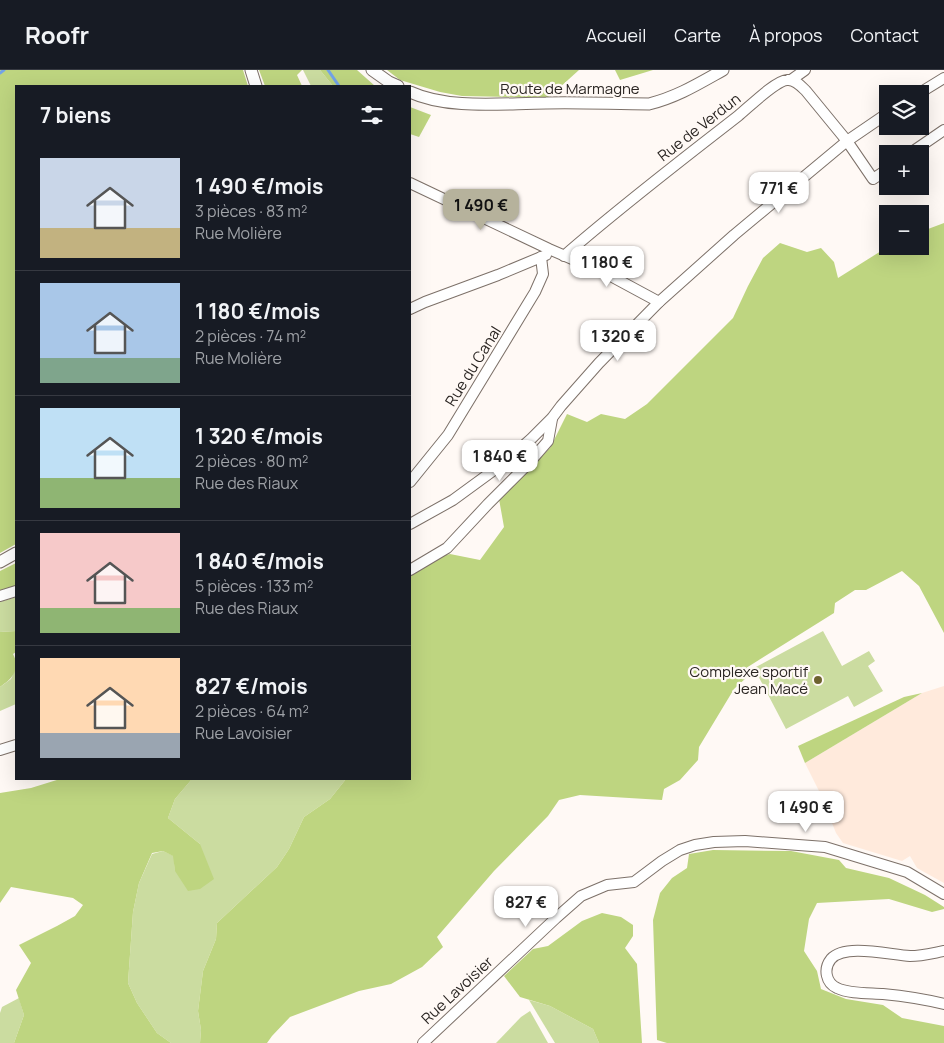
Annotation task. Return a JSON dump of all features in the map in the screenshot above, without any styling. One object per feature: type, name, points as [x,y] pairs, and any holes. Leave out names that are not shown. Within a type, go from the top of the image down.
[{"type":"street","points":[[251,70],[256,85]]},
{"type":"street","points":[[372,70],[396,85]]},
{"type":"street","name":"Route de Marmagne","points":[[411,92],[434,100],[465,104],[547,102],[649,104],[666,100],[686,91],[723,70]]},
{"type":"street","name":"Rue de Verdun","points":[[560,254],[776,84],[785,80],[791,80],[805,70]]},
{"type":"street","points":[[929,87],[944,78]]},
{"type":"street","points":[[791,80],[806,91],[847,141],[873,179],[879,175]]},
{"type":"street","points":[[411,523],[453,500],[505,462],[552,418],[599,363],[659,302],[734,235],[847,141],[879,119]]},
{"type":"street","points":[[922,145],[944,130]]},
{"type":"street","points":[[411,183],[609,275],[659,302]]},
{"type":"street","points":[[411,309],[541,257],[560,254]]},
{"type":"street","name":"Rue du Canal","points":[[411,481],[448,434],[535,292],[542,274],[541,257]]},
{"type":"street","points":[[411,569],[447,548],[528,464],[548,441],[552,418]]},
{"type":"street","points":[[0,562],[15,554]]},
{"type":"street","points":[[0,596],[15,591]]},
{"type":"street","points":[[0,750],[15,745]]},
{"type":"street","name":"Rue Lavoisier","points":[[423,1043],[581,896],[607,885],[634,882],[680,850],[695,845],[745,841],[825,847],[907,872],[944,894]]},
{"type":"street","points":[[944,951],[911,956],[848,951],[840,953],[832,959],[826,968],[830,983],[838,989],[901,996],[944,1004]]},
{"type":"shaded area","points":[[944,686],[944,883],[917,868],[910,856],[902,861],[843,843],[836,833],[820,793],[805,763],[922,693]]},
{"type":"green space","points":[[0,70],[243,70],[248,85],[15,85],[15,545],[0,553]]},
{"type":"green space","points":[[259,70],[302,70],[297,75],[302,85],[265,85]]},
{"type":"green space","points":[[303,70],[320,70],[332,85],[310,85]]},
{"type":"green space","points":[[320,70],[357,70],[374,85],[332,85]]},
{"type":"green space","points":[[387,70],[579,70],[548,98],[462,96],[440,92],[400,80]]},
{"type":"green space","points":[[615,70],[653,70],[620,80]]},
{"type":"green space","points":[[411,107],[431,115],[419,137],[411,134]]},
{"type":"green space","points":[[944,223],[944,633],[919,586],[902,571],[866,590],[855,590],[835,603],[834,613],[743,670],[746,678],[734,689],[699,747],[698,760],[680,780],[664,789],[662,800],[580,795],[559,800],[548,816],[494,871],[437,937],[443,947],[422,967],[391,984],[359,991],[290,1017],[267,1043],[200,1043],[201,1030],[198,1011],[203,971],[216,939],[217,923],[277,867],[289,849],[304,817],[330,799],[345,780],[411,780],[411,571],[432,559],[450,554],[480,560],[504,527],[499,499],[550,448],[567,414],[587,422],[601,414],[625,419],[647,404],[733,318],[763,258],[780,243],[807,252],[821,248],[834,262],[838,278],[879,252],[879,255],[929,255],[929,229]]},
{"type":"green space","points":[[15,564],[15,587],[0,593],[0,571]]},
{"type":"green space","points":[[15,597],[15,631],[0,632],[0,602]]},
{"type":"green space","points":[[15,631],[15,653],[13,654],[15,671],[12,677],[0,687],[0,632]]},
{"type":"green space","name":"Complexe sportif Jean Macé","points":[[823,631],[842,666],[869,651],[875,661],[868,666],[883,691],[854,707],[848,696],[786,729],[754,668]]},
{"type":"green space","points":[[15,670],[15,704],[0,711],[0,687],[11,679]]},
{"type":"green space","points":[[922,693],[805,763],[798,746],[904,697]]},
{"type":"green space","points":[[57,780],[191,780],[175,799],[168,818],[200,844],[214,879],[200,889],[188,891],[175,871],[173,856],[163,851],[152,853],[139,883],[133,912],[128,983],[137,1003],[157,1033],[171,1043],[14,1043],[24,1015],[16,990],[31,963],[19,945],[75,916],[83,905],[73,898],[11,887],[0,903],[0,793],[31,788]]},
{"type":"green space","points":[[191,780],[345,780],[330,799],[304,817],[289,849],[277,867],[217,923],[216,939],[203,971],[198,1011],[201,1030],[200,1043],[171,1043],[157,1033],[137,1003],[128,983],[133,912],[139,883],[152,854],[163,851],[174,856],[175,871],[200,844],[168,818],[175,799]]},
{"type":"green space","points":[[713,850],[791,851],[839,860],[846,868],[889,878],[925,895],[944,907],[944,909],[932,912],[889,899],[817,903],[809,919],[804,951],[817,971],[821,989],[846,999],[883,1005],[902,1018],[944,1026],[944,1043],[667,1043],[657,1040],[653,920],[660,893],[672,878],[687,868],[689,854]]},
{"type":"green space","points":[[602,913],[621,917],[633,925],[633,936],[625,948],[637,964],[642,1043],[599,1043],[593,1029],[550,1006],[520,997],[504,976],[533,949],[548,946],[582,921]]},
{"type":"green space","points":[[19,998],[24,1015],[14,1043],[0,1043],[0,1013],[2,1007]]},
{"type":"green space","points":[[529,1000],[550,1006],[593,1029],[599,1043],[555,1043]]},
{"type":"green space","points":[[530,1011],[548,1043],[496,1043],[521,1017]]},
{"type":"waterway","points":[[0,73],[4,70]]},
{"type":"waterway","points":[[328,70],[338,85]]},
{"type":"place","name":"Complexe sportif Jean Macé","points":[[818,680]]}]
